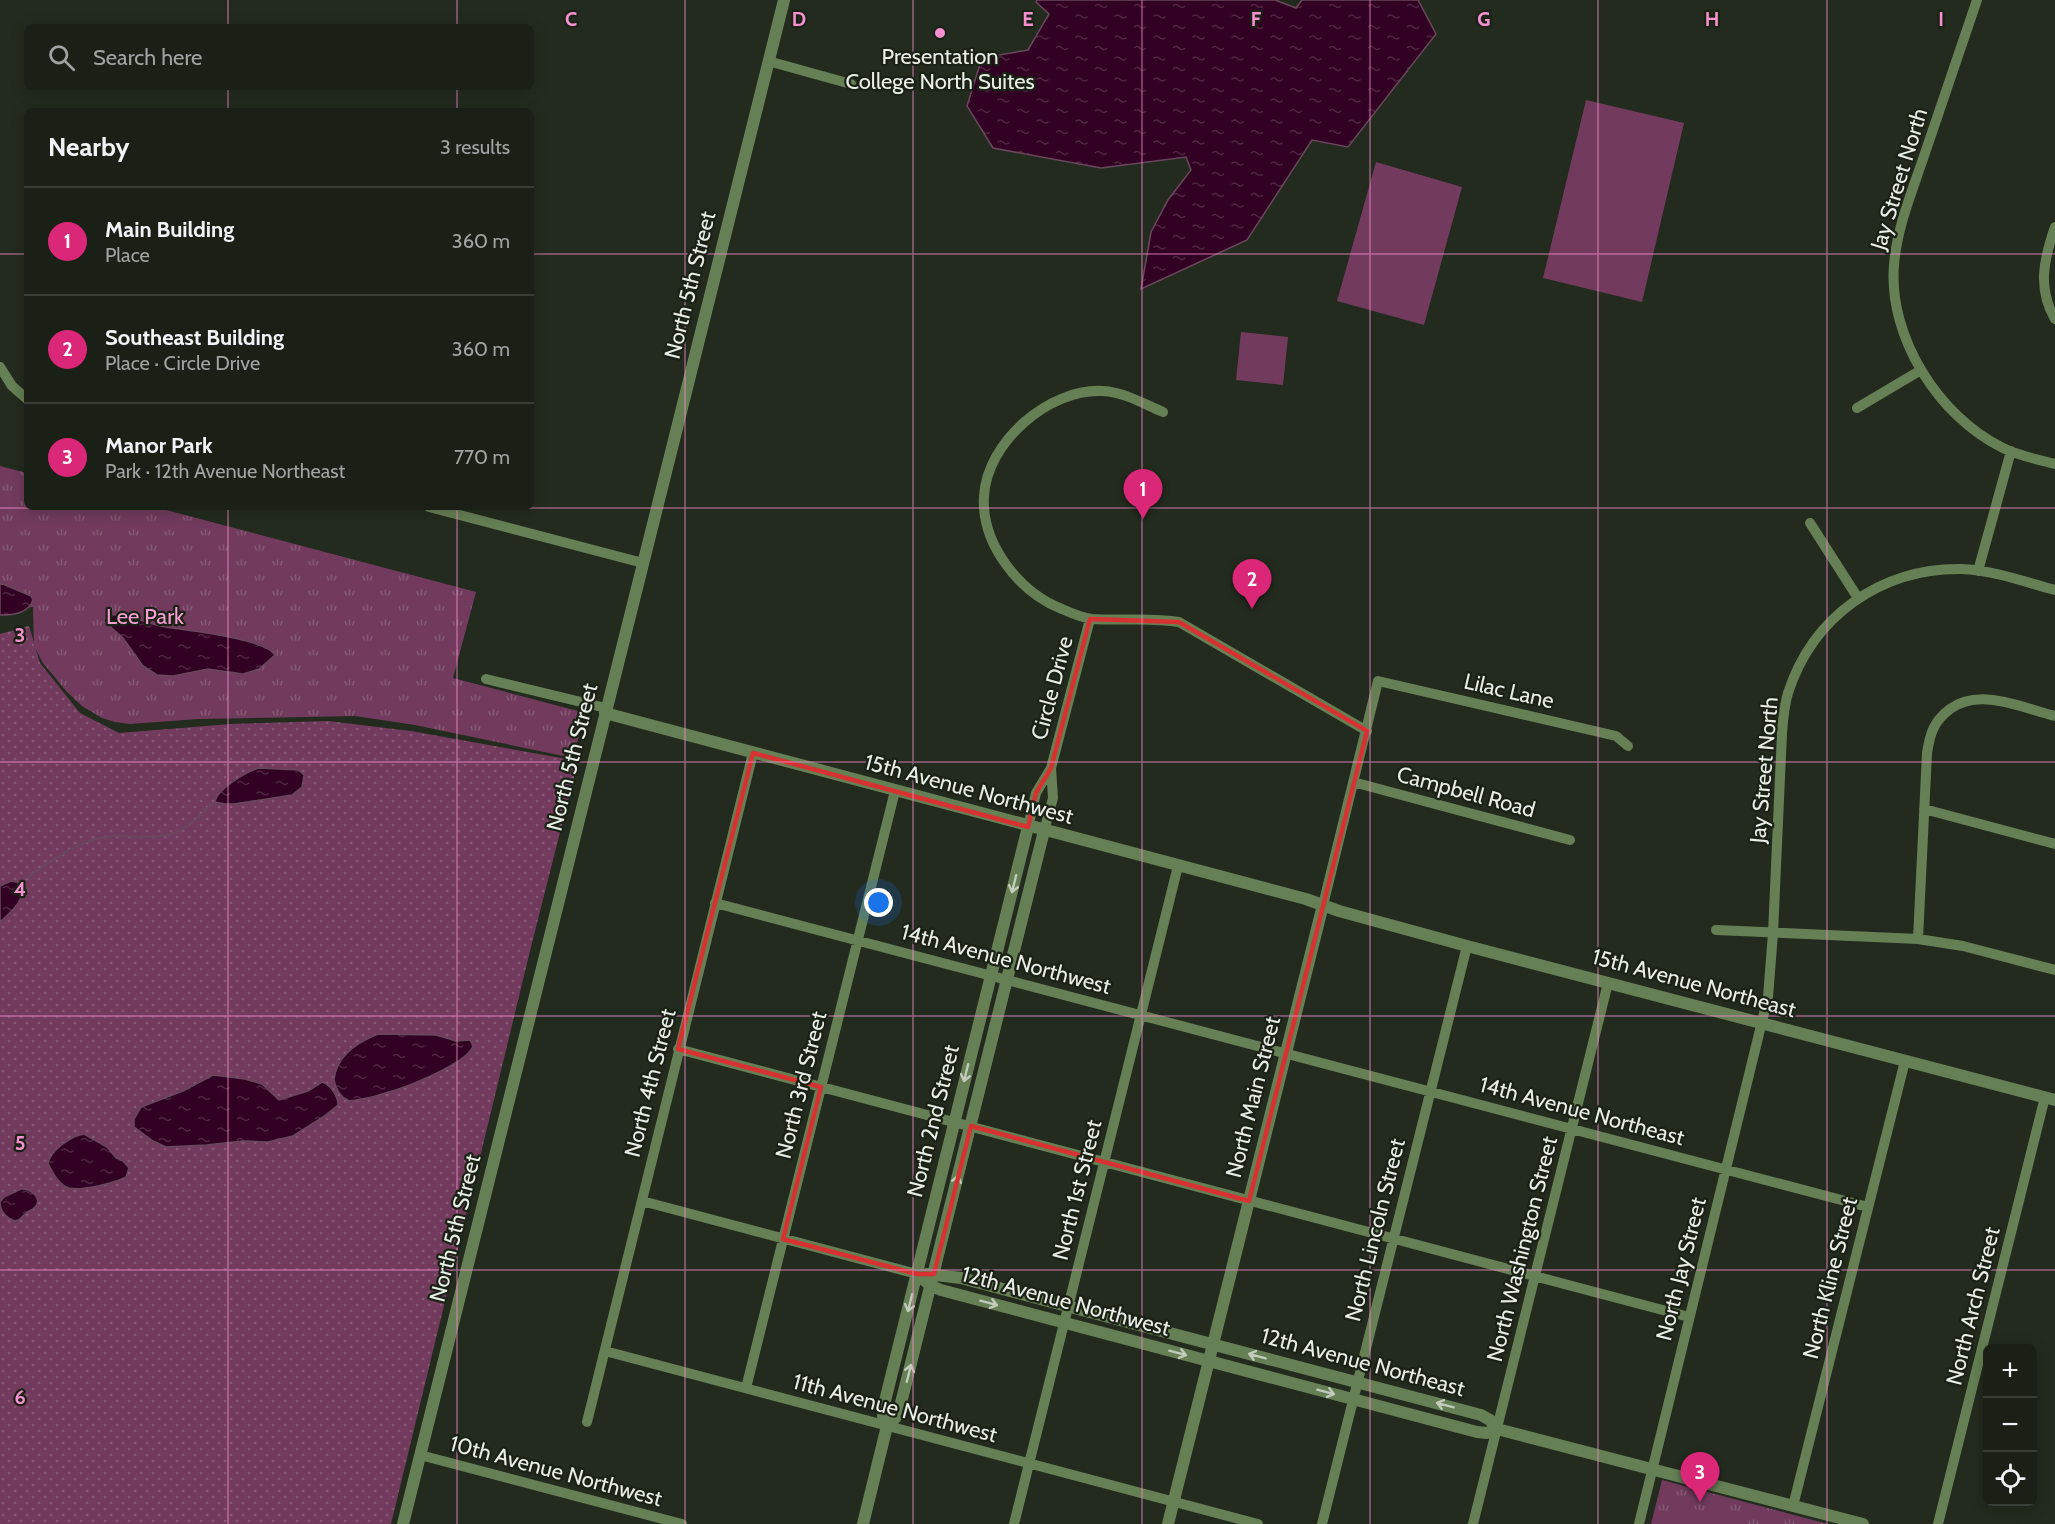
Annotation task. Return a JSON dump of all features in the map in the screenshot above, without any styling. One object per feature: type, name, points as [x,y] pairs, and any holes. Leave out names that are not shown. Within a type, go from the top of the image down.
[{"type":"street","name":"North 5th Street","points":[[403,1524],[784,0]]},
{"type":"street","name":"Jay Street North","points":[[1977,0],[1903,220],[1897,243],[1894,280],[1896,303],[1906,339],[1921,370],[1956,415],[1980,434],[2011,451],[2055,464]]},
{"type":"street","points":[[768,61],[851,84]]},
{"type":"street","points":[[2055,227],[2043,271],[2044,291],[2055,319]]},
{"type":"street","points":[[0,367],[12,386],[24,396]]},
{"type":"street","points":[[1857,408],[1921,370]]},
{"type":"street","name":"Circle Drive","points":[[1163,412],[1106,391],[1091,390],[1061,398],[1028,417],[993,463],[987,478],[984,494],[986,522],[1000,558],[1015,578],[1037,596],[1060,608],[1090,619],[1163,619],[1179,622],[1367,731]]},
{"type":"street","points":[[1978,571],[2011,451]]},
{"type":"street","points":[[440,510],[643,563]]},
{"type":"street","points":[[1810,523],[1858,598]]},
{"type":"street","name":"Jay Street North","points":[[1763,1023],[1768,997],[1773,933],[1785,704],[1798,668],[1815,641],[1836,616],[1858,598],[1882,584],[1916,573],[1942,570],[1978,571],[2055,590]]},
{"type":"street","name":"Circle Drive","points":[[1028,827],[1036,793],[1051,768],[1090,619]]},
{"type":"street","name":"15th Avenue Northwest","points":[[486,679],[753,753],[1323,905]]},
{"type":"street","name":"North Main Street","points":[[1168,1524],[1378,681]]},
{"type":"street","name":"Lilac Lane","points":[[1378,681],[1616,736],[1628,746]]},
{"type":"street","points":[[1918,939],[1927,753],[1932,730],[1941,716],[1964,701],[1974,699],[1995,700],[2055,716]]},
{"type":"street","name":"North 4th Street","points":[[587,1422],[753,753]]},
{"type":"street","name":"Circle Drive","points":[[1044,831],[1053,798],[1051,768]]},
{"type":"street","name":"Campbell Road","points":[[1353,782],[1569,840]]},
{"type":"street","name":"North 3rd Street","points":[[746,1388],[895,791]]},
{"type":"street","points":[[1924,809],[2055,844]]},
{"type":"street","name":"North 2nd Street","points":[[887,1426],[883,1416],[884,1405],[1028,827]]},
{"type":"street","name":"North 2nd Street","points":[[863,1524],[887,1426],[896,1417],[900,1407],[1044,831]]},
{"type":"street","name":"North 1st Street","points":[[1014,1524],[1178,866]]},
{"type":"street","name":"14th Avenue Northwest","points":[[715,903],[1286,1054]]},
{"type":"street","name":"15th Avenue Northeast","points":[[1323,905],[1467,946],[2050,1099]]},
{"type":"street","points":[[1716,930],[1918,939],[1964,946],[2055,970]]},
{"type":"street","name":"North Lincoln Street","points":[[1322,1524],[1467,946]]},
{"type":"street","name":"North Washington Street","points":[[1473,1524],[1608,983]]},
{"type":"street","name":"North Jay Street","points":[[1639,1524],[1763,1023]]},
{"type":"street","points":[[678,1049],[1689,1317]]},
{"type":"street","name":"14th Avenue Northeast","points":[[1286,1054],[1868,1208]]},
{"type":"street","name":"North Kline Street","points":[[1793,1506],[1905,1061]]},
{"type":"street","name":"North Arch Street","points":[[1938,1524],[2050,1099]]},
{"type":"street","name":"12th Avenue Northwest","points":[[642,1201],[917,1274],[1064,1323],[1209,1361]]},
{"type":"street","name":"12th Avenue Northwest","points":[[933,1280],[961,1278],[1213,1345]]},
{"type":"street","name":"12th Avenue Northeast","points":[[1213,1345],[1481,1415],[1491,1420],[1497,1429]]},
{"type":"street","name":"11th Avenue Northwest","points":[[605,1350],[1258,1524]]},
{"type":"street","name":"12th Avenue Northeast","points":[[1209,1361],[1477,1432],[1487,1433],[1497,1429],[1863,1524]]},
{"type":"street","name":"10th Avenue Northwest","points":[[420,1455],[682,1524]]},
{"type":"highlighted area","points":[[1090,619],[1179,622],[1367,731],[1249,1201],[971,1126],[934,1274],[917,1274],[783,1239],[821,1087],[678,1049],[753,753],[1028,827],[1036,793],[1051,768]]},
{"type":"green space","points":[[1586,100],[1684,123],[1642,302],[1543,278]]},
{"type":"green space","points":[[1376,162],[1462,187],[1424,325],[1337,301]]},
{"type":"green space","points":[[1241,332],[1288,337],[1283,385],[1236,380]]},
{"type":"green space","name":"Lee Park","points":[[0,466],[24,472],[24,510],[166,510],[476,592],[453,678],[585,713],[573,758],[415,725],[355,716],[198,719],[130,724],[115,722],[102,718],[82,706],[43,663],[34,646],[33,607],[0,610]]},
{"type":"green space","points":[[29,626],[40,663],[80,713],[119,733],[231,724],[328,721],[411,731],[578,761],[391,1524],[0,1524],[0,634]]},
{"type":"green space","points":[[1662,1480],[1828,1524],[1651,1524]]},
{"type":"green space","points":[[1677,1504],[1724,1517],[1722,1524],[1671,1524]]},
{"type":"water","points":[[1037,0],[1275,0],[1296,8],[1302,0],[1418,0],[1436,34],[1348,147],[1312,140],[1247,240],[1141,289],[1151,232],[1168,200],[1191,170],[1186,157],[1101,168],[993,148],[967,106],[982,58],[1028,50],[1049,14],[1036,2]]},
{"type":"water","points":[[0,583],[31,596],[33,600],[31,605],[20,613],[0,615]]},
{"type":"water","points":[[107,615],[123,616],[164,627],[243,640],[269,649],[275,655],[259,669],[243,674],[208,669],[173,676],[157,675],[143,666],[123,638],[104,621]]},
{"type":"water","points":[[259,768],[299,770],[304,775],[302,787],[292,795],[234,804],[215,802],[226,787]]},
{"type":"water","points":[[11,881],[17,882],[20,888],[20,899],[14,909],[0,922],[0,886]]},
{"type":"water","points":[[378,1034],[436,1035],[456,1041],[470,1040],[473,1046],[468,1053],[447,1068],[418,1081],[374,1096],[347,1100],[339,1093],[334,1080],[339,1063],[356,1045]]},
{"type":"water","points":[[213,1075],[245,1079],[262,1084],[279,1100],[308,1091],[322,1082],[333,1091],[338,1105],[293,1136],[268,1142],[243,1141],[166,1147],[153,1141],[134,1127],[134,1119],[141,1107],[183,1091]]},
{"type":"water","points":[[84,1134],[107,1147],[116,1158],[123,1161],[129,1168],[126,1177],[106,1184],[74,1189],[59,1181],[48,1163],[50,1158],[62,1144]]},
{"type":"water","points":[[21,1189],[28,1190],[38,1200],[34,1208],[15,1221],[4,1214],[0,1202],[4,1197]]},
{"type":"waterway","points":[[27,878],[57,857],[90,841],[114,836],[156,837],[172,834],[189,825],[215,802]]},
{"type":"place","name":"Presentation College North Suites","points":[[940,33]]},
{"type":"place","name":"Main Building","points":[[1143,519]]},
{"type":"place","name":"Southeast Building","points":[[1252,609]]},
{"type":"place","name":"Manor Park","points":[[1700,1502]]}]
